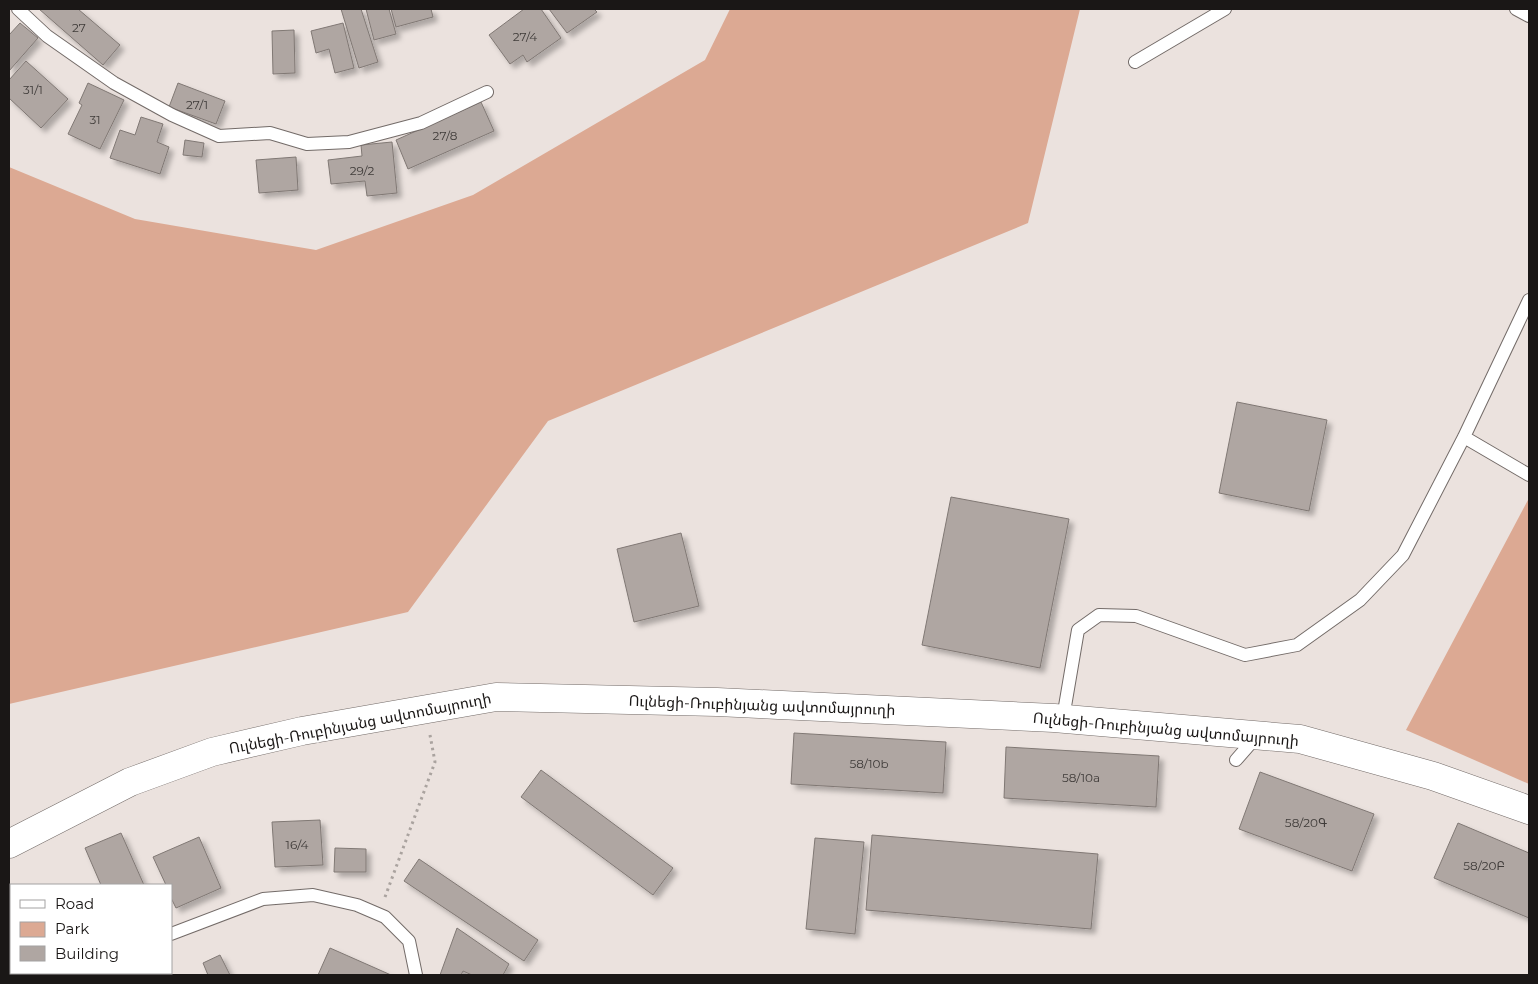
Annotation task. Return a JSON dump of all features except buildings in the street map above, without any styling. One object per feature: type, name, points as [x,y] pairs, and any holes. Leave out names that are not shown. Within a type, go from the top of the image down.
[{"type":"street","name":"Ուլնեցի-Ռուբինյանց ավտոմայրուղի","points":[[9,844],[130,782],[212,752],[312,729],[496,697],[717,702],[1063,718],[1300,740],[1404,768],[1529,810]]},
{"type":"lane","points":[[18,9],[47,36],[114,83],[172,116],[218,136],[270,133],[307,144],[349,142],[421,123],[487,92]]},
{"type":"lane","points":[[1135,62],[1225,9]]},
{"type":"lane","points":[[1516,9],[1529,16]]},
{"type":"lane","points":[[1063,718],[1078,630],[1099,615],[1136,616],[1244,655],[1297,645],[1360,600],[1403,555],[1464,437],[1529,300]]},
{"type":"lane","points":[[1464,437],[1529,475]]},
{"type":"lane","points":[[1236,760],[1257,736]]},
{"type":"lane","points":[[172,934],[263,899],[313,896],[357,905],[385,917],[409,941],[416,975]]},
{"type":"path","points":[[379,914],[435,762]]},
{"type":"green space","points":[[730,9],[1080,9],[1028,223],[548,421],[408,612],[9,704],[9,167],[135,219],[316,250],[473,195],[705,60]]},
{"type":"green space","points":[[1529,498],[1529,784],[1406,730]]}]
